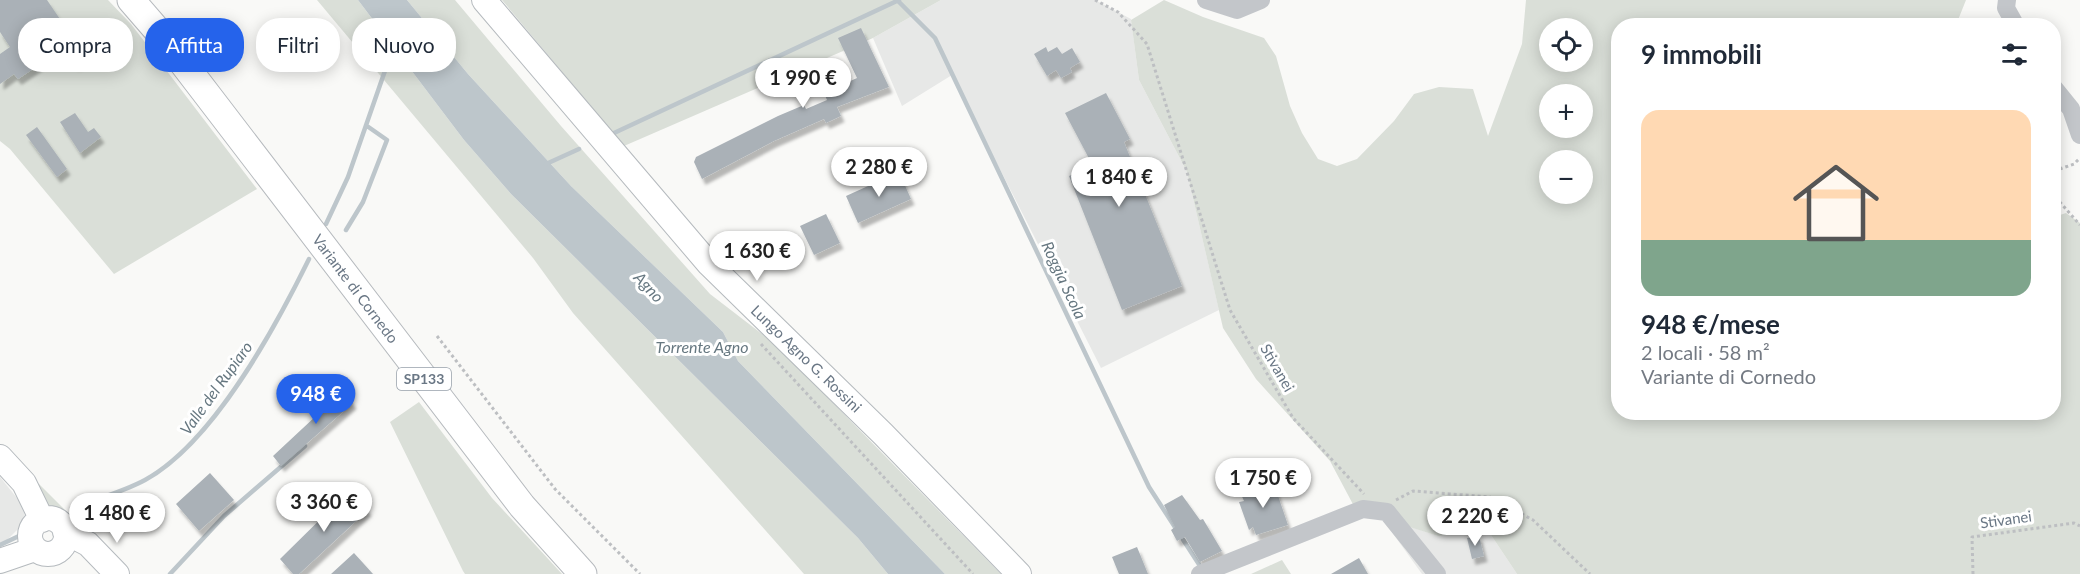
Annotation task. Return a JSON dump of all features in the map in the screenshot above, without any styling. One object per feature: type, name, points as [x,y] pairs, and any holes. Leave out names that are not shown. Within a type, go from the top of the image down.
[{"type":"main road","name":"Variante di Cornedo","points":[[131,0],[522,506],[583,574]]},
{"type":"main road","name":"Lungo Agno G. Rossini","points":[[484,0],[709,264],[883,434],[1019,574]]},
{"type":"main road","points":[[0,457],[24,483],[27,536],[51,554],[73,539]]},
{"type":"main road","points":[[27,536],[54,520],[73,539],[117,574]]},
{"type":"street","points":[[1206,0],[1237,10],[1261,0]]},
{"type":"street","points":[[2007,0],[2006,8],[2012,18]]},
{"type":"street","points":[[2061,97],[2071,109],[2080,135]]},
{"type":"street","points":[[1200,574],[1363,509],[1387,512],[1437,574]]},
{"type":"path","name":"Stivanei","points":[[1095,0],[1118,12],[1147,44],[1230,310],[1293,418],[1359,488],[1376,511]]},
{"type":"path","points":[[2061,168],[2073,164],[2080,158]]},
{"type":"path","points":[[2061,203],[2080,225]]},
{"type":"path","points":[[437,336],[555,489],[640,574]]},
{"type":"path","points":[[1376,511],[1413,491],[1490,497],[1533,520],[1590,574]]},
{"type":"path","name":"Stivanei","points":[[1973,574],[1972,537],[2074,523],[2080,526]]},
{"type":"shaded area","points":[[0,0],[108,0],[125,18],[18,18],[18,72],[133,72],[133,27],[145,42],[145,72],[168,72],[257,189],[114,274],[10,149],[0,141]]},
{"type":"shaded area","points":[[317,0],[358,0],[372,18],[352,18],[352,42],[340,27],[340,18],[332,18]]},
{"type":"shaded area","points":[[407,0],[455,0],[561,126],[710,294],[775,344],[1001,574],[945,574],[738,361],[723,332],[571,186],[468,74],[456,59],[456,18],[422,18]]},
{"type":"shaded area","points":[[502,0],[941,0],[873,38],[624,146]]},
{"type":"shaded area","points":[[941,0],[1095,0],[1131,19],[1139,80],[1187,172],[1219,310],[1101,368],[952,75],[902,106],[873,38]]},
{"type":"shaded area","points":[[1164,0],[1203,17],[1264,38],[1276,56],[1290,106],[1302,133],[1318,159],[1337,166],[1357,159],[1394,121],[1414,94],[1439,87],[1473,89],[1488,136],[1522,44],[1526,0],[1966,0],[1959,18],[1611,18],[1611,420],[2061,420],[2061,215],[2066,213],[2080,223],[2080,574],[1517,574],[1489,532],[1438,536],[1356,510],[1330,461],[1256,379],[1223,328],[1187,172],[1139,80],[1131,20]]},
{"type":"shaded area","points":[[377,72],[413,72],[464,140],[511,194],[858,538],[888,574],[804,574],[573,313],[533,258]]},
{"type":"shaded area","points":[[419,402],[492,498],[562,574],[465,574],[390,422]]},
{"type":"shaded area","points":[[0,477],[25,508],[24,523],[0,547]]},
{"type":"shaded area","points":[[33,482],[39,484],[94,539],[44,514]]},
{"type":"shaded area","points":[[1381,517],[1438,536],[1489,532],[1517,574],[1422,574]]},
{"type":"shaded area","points":[[1282,560],[1291,574],[1251,574]]},
{"type":"water","name":"Torrente Agno","points":[[358,0],[407,0],[422,18],[372,18]]},
{"type":"water","name":"Torrente Agno","points":[[456,59],[571,186],[723,332],[738,361],[945,574],[888,574],[858,538],[511,194],[464,140],[413,72],[456,72]]},
{"type":"building","points":[[0,0],[47,0],[59,18],[18,18],[18,72],[28,72],[18,79],[14,74],[0,84],[0,54],[10,47],[0,32]]},
{"type":"building","points":[[861,28],[889,87],[837,107],[841,116],[826,123],[824,119],[774,141],[702,179],[694,162],[696,157],[778,116],[804,105],[806,109],[827,100],[824,93],[857,78],[838,38]]},
{"type":"building","points":[[1046,47],[1048,52],[1057,47],[1062,54],[1072,48],[1080,62],[1070,68],[1072,72],[1061,78],[1056,70],[1047,76],[1034,54]]},
{"type":"building","points":[[1106,93],[1130,139],[1124,142],[1182,286],[1122,310],[1069,176],[1093,166],[1065,113]]},
{"type":"building","points":[[75,113],[88,132],[94,128],[101,137],[80,153],[60,122]]},
{"type":"building","points":[[37,127],[67,169],[57,177],[26,135]]},
{"type":"building","points":[[899,172],[911,199],[858,223],[846,196]]},
{"type":"building","points":[[826,214],[840,243],[814,255],[800,226]]},
{"type":"building","points":[[338,383],[353,403],[281,466],[273,456],[332,401],[331,388]]},
{"type":"building","points":[[210,473],[234,500],[199,531],[176,504]]},
{"type":"building","points":[[1273,481],[1288,525],[1256,535],[1253,527],[1249,530],[1239,502],[1244,501],[1240,492]]},
{"type":"building","points":[[350,490],[368,510],[299,574],[293,574],[280,559]]},
{"type":"building","points":[[1182,495],[1200,520],[1203,519],[1222,551],[1200,562],[1185,537],[1177,541],[1171,530],[1175,527],[1164,505]]},
{"type":"building","points":[[1479,536],[1484,556],[1472,559],[1467,538]]},
{"type":"building","points":[[1137,547],[1148,574],[1119,574],[1112,557]]},
{"type":"building","points":[[354,553],[373,574],[331,574]]},
{"type":"building","points":[[1359,558],[1368,574],[1331,574]]},
{"type":"waterway","name":"Roggia Scola","points":[[897,0],[935,38],[1149,487],[1202,569]]},
{"type":"waterway","points":[[614,133],[899,0]]},
{"type":"waterway","name":"Valle del Rupiaro","points":[[326,224],[348,177],[385,72]]},
{"type":"waterway","points":[[346,230],[363,202],[387,140],[367,126]]},
{"type":"waterway","points":[[546,164],[579,149]]},
{"type":"waterway","name":"Valle del Rupiaro","points":[[72,508],[119,492],[145,480],[170,462],[195,439],[240,381],[279,317],[309,259]]},
{"type":"waterway","points":[[170,574],[224,516],[305,446]]},
{"type":"waterway","name":"Valle del Rupiaro","points":[[0,545],[19,536]]},
{"type":"water label","name":"Agno","points":[[649,287]]}]
